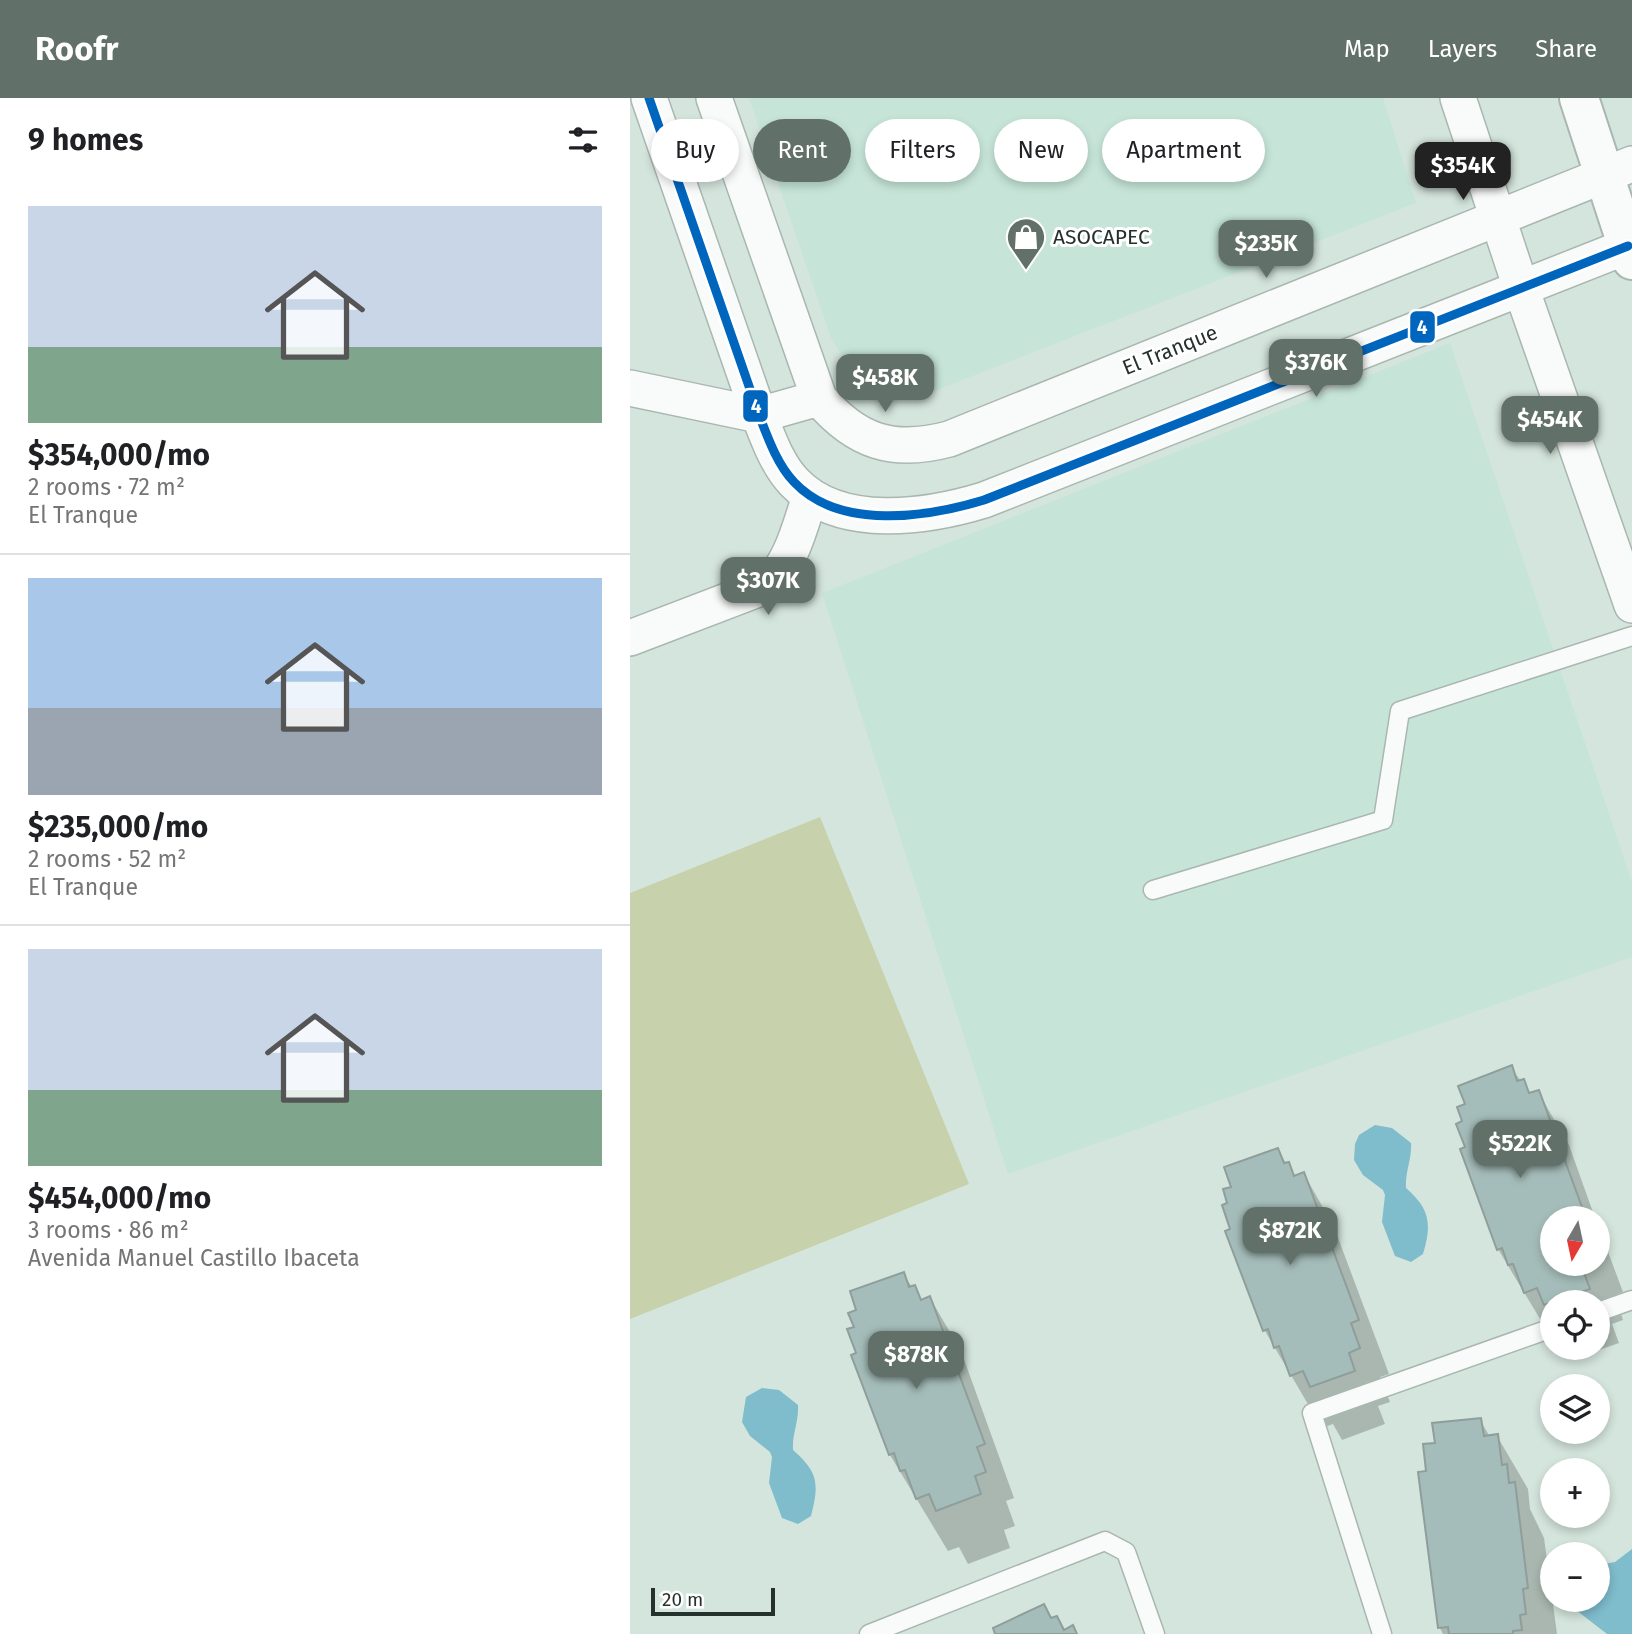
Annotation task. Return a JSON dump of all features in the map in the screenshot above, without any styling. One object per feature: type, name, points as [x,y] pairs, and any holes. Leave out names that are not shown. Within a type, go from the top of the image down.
[{"type":"highway","points":[[1579,98],[1618,169],[1630,253]]},
{"type":"street","points":[[649,98],[759,415],[779,461],[793,481],[810,496],[835,507],[889,516],[921,515],[974,503],[1521,288],[1630,253]]},
{"type":"street","points":[[630,388],[759,415],[819,398],[714,98]]},
{"type":"street","points":[[1458,98],[1632,605]]},
{"type":"street","name":"El Tranque","points":[[819,398],[842,422],[870,439],[900,446],[929,444],[949,439],[1618,169]]},
{"type":"street","points":[[630,638],[766,586],[775,578],[788,558],[810,496]]},
{"type":"lane","points":[[1153,890],[1383,820],[1400,711],[1632,636]]},
{"type":"lane","points":[[1610,1308],[1632,1300]]},
{"type":"lane","points":[[1382,1634],[1312,1413],[1540,1332]]},
{"type":"lane","points":[[869,1634],[1105,1541],[1126,1552],[1155,1634]]},
{"type":"shaded area","name":"ASOCAPEC","points":[[749,98],[1383,98],[1416,203],[911,400],[863,389],[831,338],[778,182],[851,182],[851,119],[756,119]]},
{"type":"shaded area","points":[[1450,343],[1632,882],[1632,957],[1008,1174],[822,593]]},
{"type":"shaded area","points":[[820,817],[969,1184],[630,1319],[630,893]]},
{"type":"water","points":[[1375,1125],[1392,1128],[1411,1143],[1406,1188],[1424,1210],[1428,1234],[1423,1254],[1411,1262],[1395,1256],[1382,1222],[1385,1195],[1383,1190],[1363,1175],[1354,1160],[1355,1144],[1359,1135]]},
{"type":"water","points":[[762,1388],[779,1390],[798,1405],[793,1450],[808,1466],[816,1487],[811,1516],[798,1524],[782,1518],[769,1483],[772,1457],[770,1452],[750,1436],[742,1422],[746,1397]]},
{"type":"water","points":[[1632,1549],[1632,1634],[1607,1634],[1579,1612],[1610,1612],[1610,1563]]},
{"type":"building","points":[[1512,1065],[1517,1081],[1524,1079],[1529,1093],[1539,1090],[1582,1206],[1540,1206],[1540,1276],[1585,1276],[1590,1289],[1540,1290],[1540,1295],[1537,1288],[1524,1293],[1513,1264],[1508,1265],[1502,1248],[1497,1250],[1460,1149],[1465,1147],[1456,1124],[1462,1121],[1457,1107],[1465,1104],[1458,1086]]},
{"type":"building","points":[[1278,1148],[1284,1163],[1289,1162],[1294,1176],[1304,1172],[1359,1320],[1351,1323],[1360,1348],[1349,1353],[1355,1371],[1310,1387],[1303,1371],[1290,1376],[1279,1346],[1274,1348],[1268,1329],[1263,1331],[1225,1231],[1230,1229],[1222,1205],[1227,1203],[1223,1189],[1231,1187],[1224,1167]]},
{"type":"building","points":[[904,1272],[909,1287],[915,1285],[921,1300],[930,1296],[985,1444],[977,1447],[986,1472],[975,1476],[981,1494],[936,1511],[929,1494],[916,1499],[905,1470],[900,1471],[894,1453],[889,1455],[851,1355],[856,1353],[847,1329],[854,1327],[848,1313],[856,1310],[850,1291]]},
{"type":"building","points":[[1481,1418],[1484,1436],[1498,1434],[1502,1465],[1507,1464],[1509,1483],[1515,1482],[1528,1588],[1523,1589],[1526,1614],[1520,1615],[1522,1630],[1513,1631],[1513,1634],[1449,1634],[1448,1627],[1438,1628],[1418,1472],[1426,1471],[1423,1444],[1435,1443],[1432,1423]]},
{"type":"building","points":[[1044,1604],[1051,1618],[1057,1616],[1064,1630],[1073,1625],[1077,1634],[995,1634],[993,1628]]},
{"type":"transit line","name":"4","points":[[649,98],[759,415],[778,459],[794,482],[813,498],[835,508],[860,514],[911,515],[984,500],[1628,246]]},
{"type":"place","name":"ASOCAPEC","points":[[1026,271]]}]
